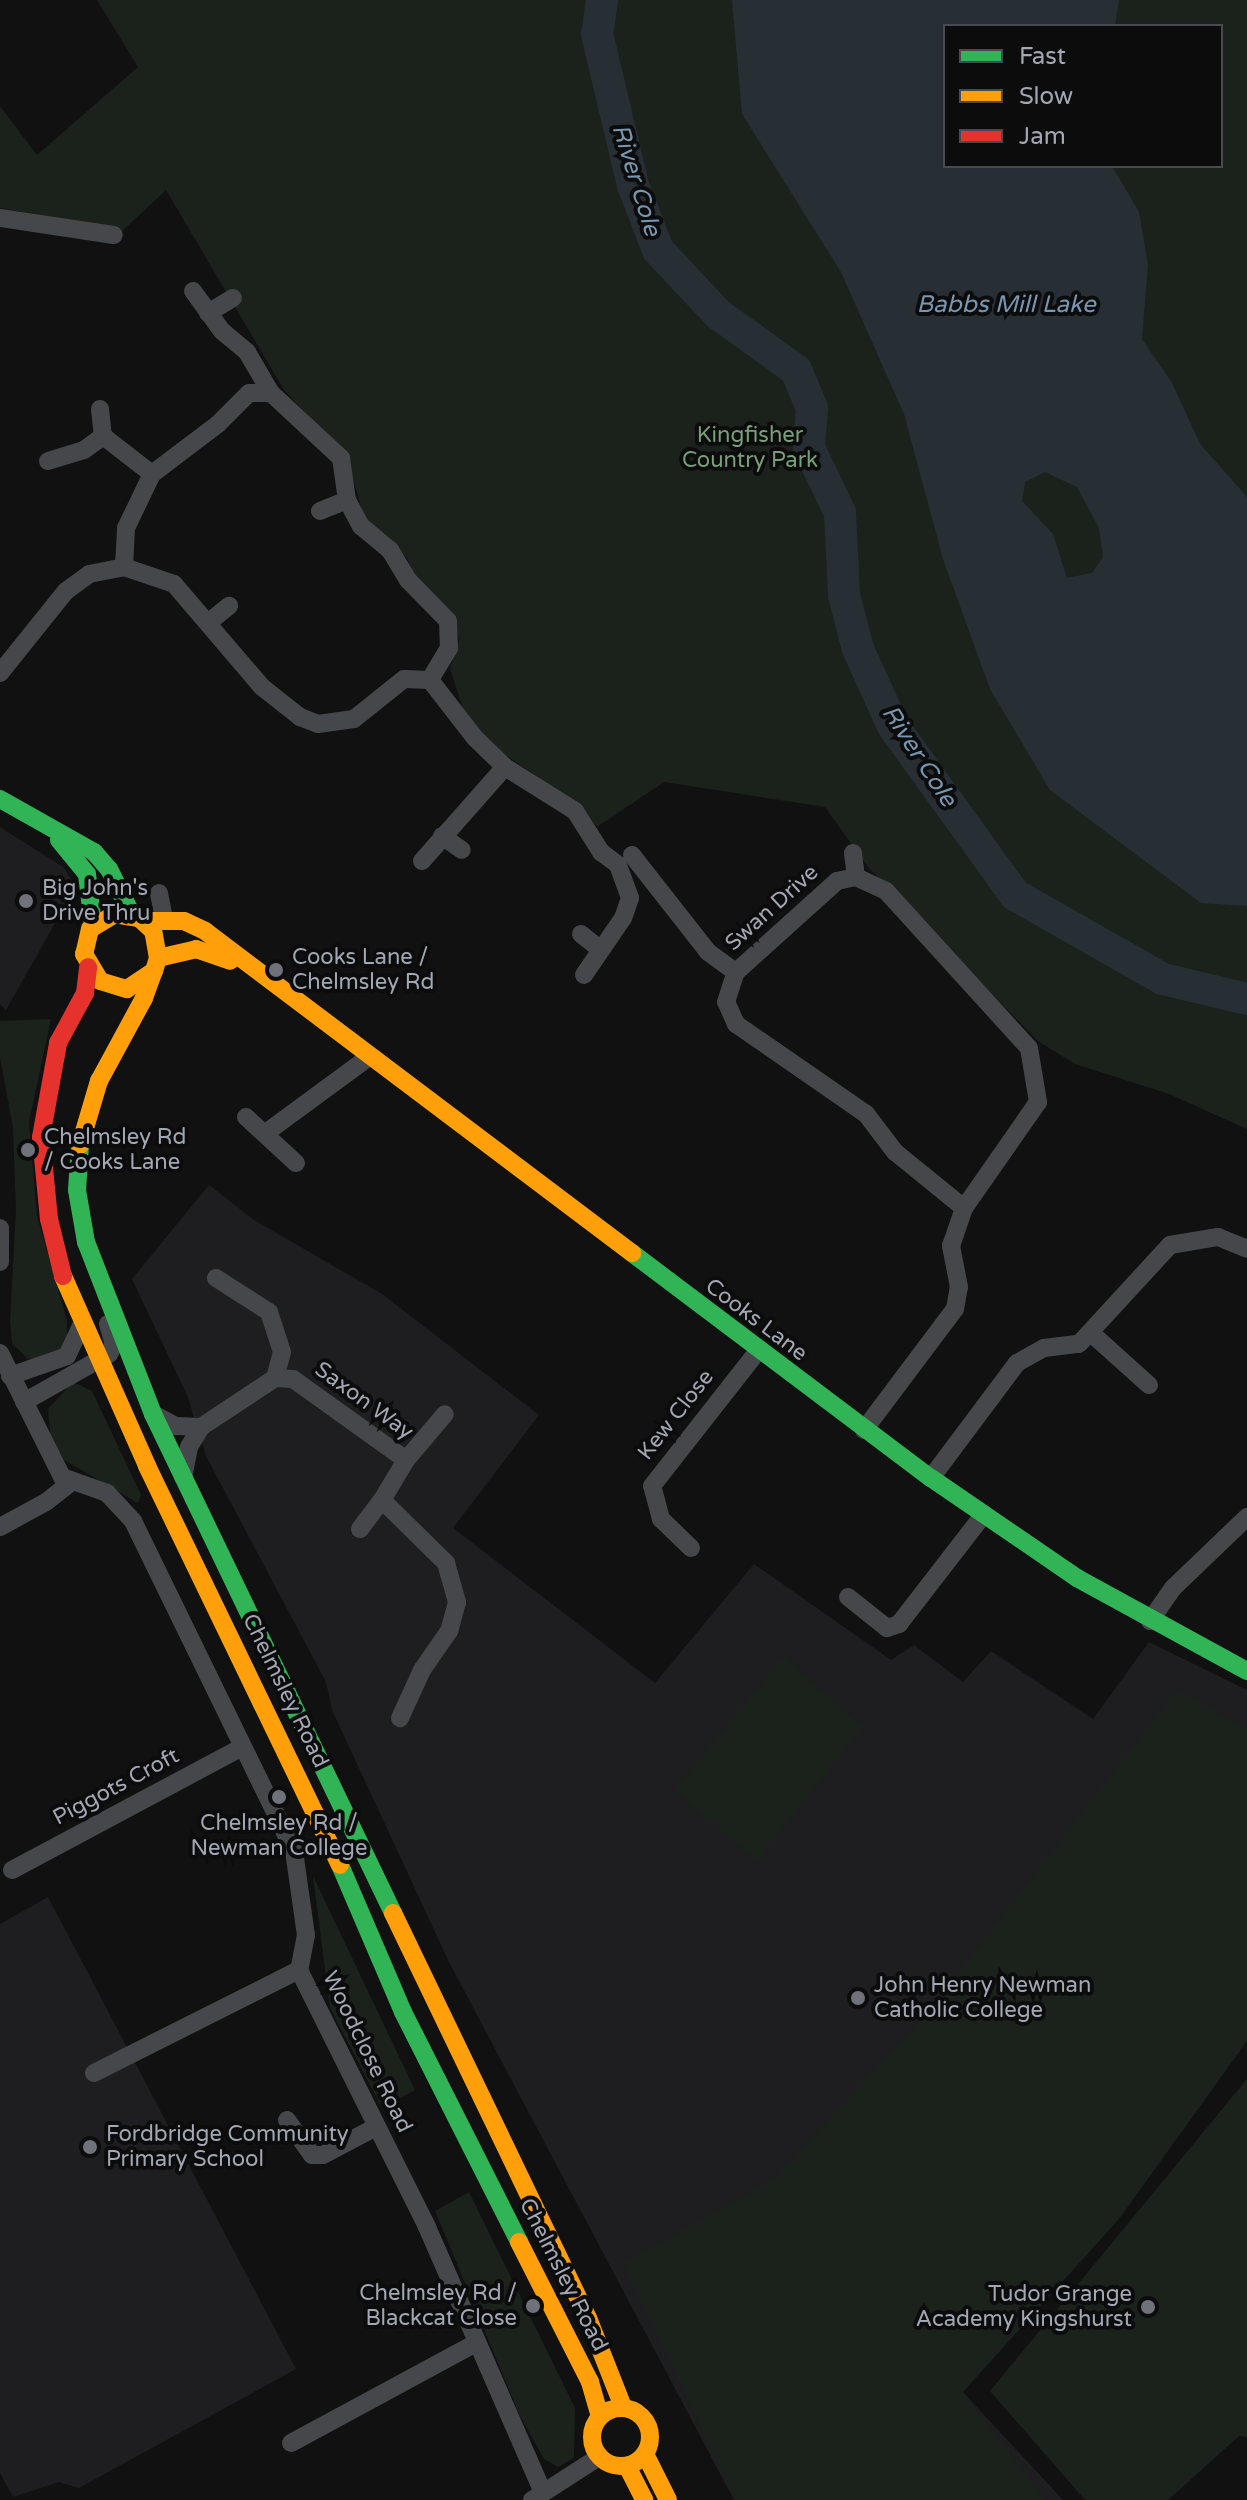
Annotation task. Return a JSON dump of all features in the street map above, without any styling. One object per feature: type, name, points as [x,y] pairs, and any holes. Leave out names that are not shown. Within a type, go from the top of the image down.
[{"type":"street","points":[[0,218],[114,235]]},
{"type":"street","points":[[193,291],[208,313],[247,352],[271,393],[341,458],[347,500],[361,526],[390,550],[408,580],[448,621],[449,648],[430,680]]},
{"type":"street","points":[[208,313],[233,298]]},
{"type":"street","points":[[124,567],[126,528],[152,474],[218,424],[249,393],[271,393]]},
{"type":"street","points":[[100,409],[103,436],[152,474]]},
{"type":"street","points":[[48,461],[84,450],[103,436]]},
{"type":"street","points":[[320,511],[347,500]]},
{"type":"street","points":[[0,673],[66,591],[89,574],[124,567],[174,584],[262,687],[300,717],[318,724],[354,719],[404,679],[430,680],[505,767],[575,811],[601,852],[618,865],[630,898],[623,918],[598,948],[584,975]]},
{"type":"street","points":[[209,622],[229,606]]},
{"type":"street","points":[[422,861],[442,836],[490,789],[505,767]]},
{"type":"street","points":[[0,799],[94,852],[109,869],[138,918],[155,936],[156,964]]},
{"type":"street","points":[[40,822],[87,874],[93,926],[85,946],[88,967]]},
{"type":"street","points":[[442,836],[462,850]]},
{"type":"street","points":[[853,853],[856,877]]},
{"type":"street","points":[[632,855],[708,952],[736,972]]},
{"type":"street","name":"Swan Drive","points":[[864,1430],[955,1309],[959,1287],[951,1246],[964,1208],[1038,1102],[1029,1048],[886,891],[856,877],[821,890],[770,946],[736,972],[726,1002],[736,1024],[866,1114],[895,1152],[964,1208]]},
{"type":"street","points":[[159,893],[164,919]]},
{"type":"street","name":"Cooks Lane","points":[[93,926],[108,916],[164,919],[205,931],[757,1352],[931,1478],[1150,1621],[1247,1671]]},
{"type":"street","points":[[581,934],[598,948]]},
{"type":"street","name":"Cooks Lane","points":[[88,967],[100,981],[127,989],[156,964],[196,949],[259,974]]},
{"type":"street","name":"Chelmsley Road","points":[[156,964],[99,1081],[81,1130],[77,1190],[93,1263],[153,1414],[588,2318],[623,2407],[648,2424],[645,2454],[668,2500]]},
{"type":"street","name":"Chelmsley Road","points":[[88,967],[85,993],[58,1043],[41,1137],[49,1219],[81,1326],[305,1785],[403,2012],[590,2382],[600,2416],[591,2438],[599,2457]]},
{"type":"street","points":[[267,1132],[369,1057]]},
{"type":"street","points":[[246,1117],[267,1132],[296,1163]]},
{"type":"street","points":[[0,1228],[0,1262]]},
{"type":"street","points":[[931,1478],[1017,1363],[1044,1348],[1079,1344],[1170,1245],[1218,1237],[1247,1249]]},
{"type":"street","points":[[24,1402],[98,1360],[114,1345],[89,1276],[93,1263]]},
{"type":"street","points":[[183,1478],[189,1447],[201,1427],[275,1378],[282,1352],[269,1312],[216,1278]]},
{"type":"street","points":[[10,1376],[67,1356],[81,1326]]},
{"type":"street","points":[[1091,1333],[1149,1385]]},
{"type":"street","name":"Kew Close","points":[[691,1548],[661,1519],[652,1486],[757,1352]]},
{"type":"street","points":[[0,1353],[53,1462],[70,1483],[46,1502],[0,1527]]},
{"type":"street","name":"Saxon Way","points":[[275,1378],[293,1379],[406,1460],[360,1529]]},
{"type":"street","points":[[153,1414],[176,1426],[201,1427]]},
{"type":"street","points":[[406,1460],[445,1414]]},
{"type":"street","name":"Woodclose Road","points":[[70,1483],[107,1493],[126,1508],[294,1851],[306,1935],[299,1970],[427,2227],[538,2497]]},
{"type":"street","points":[[382,1500],[446,1563],[457,1602],[449,1631],[422,1670],[400,1718]]},
{"type":"street","points":[[848,1597],[887,1628],[899,1624],[984,1514]]},
{"type":"street","points":[[1150,1621],[1173,1588],[1247,1517]]},
{"type":"street","name":"Piggots Croft","points":[[12,1870],[242,1747]]},
{"type":"street","points":[[94,2073],[299,1970]]},
{"type":"street","points":[[287,2120],[312,2155],[323,2155],[376,2127]]},
{"type":"street","points":[[291,2443],[476,2343]]},
{"type":"street","points":[[600,2416],[623,2407]]},
{"type":"street","points":[[627,2466],[645,2454]]},
{"type":"street","points":[[538,2497],[599,2457],[627,2466],[644,2500]]},
{"type":"shaded area","points":[[0,827],[63,867],[76,886],[6,1010],[0,1004]]},
{"type":"shaded area","name":"John Henry Newman Catholic College","points":[[209,1185],[254,1220],[382,1294],[539,1415],[453,1528],[655,1683],[754,1564],[891,1660],[914,1645],[963,1682],[991,1651],[1093,1719],[1149,1642],[1247,1690],[1247,2035],[963,2392],[1063,2500],[734,2500],[449,1962],[332,1710],[326,1682],[206,1456],[187,1395],[132,1279]]},
{"type":"shaded area","name":"Fordbridge Community Primary School","points":[[48,1897],[296,2369],[79,2488],[59,2482],[13,2497],[0,2473],[0,1924]]},
{"type":"green space","name":"Kingfisher Country Park","points":[[97,0],[1247,0],[1247,1129],[1169,1094],[1075,1064],[1038,1041],[868,867],[825,807],[664,782],[597,827],[578,804],[501,752],[466,719],[450,668],[459,640],[453,618],[416,580],[407,558],[364,516],[347,458],[284,390],[166,190],[116,237],[112,227],[0,208],[0,106],[37,155],[138,67]]},
{"type":"green space","points":[[51,1019],[29,1122],[37,1216],[67,1321],[67,1346],[50,1358],[28,1359],[12,1343],[10,1321],[16,1210],[13,1128],[0,1057],[0,1021]]},
{"type":"green space","points":[[73,1382],[92,1391],[141,1495],[138,1503],[64,1460],[50,1434],[48,1409]]},
{"type":"green space","points":[[784,1656],[863,1727],[756,1862],[675,1789]]},
{"type":"green space","points":[[1177,1690],[1247,1729],[1247,2041],[1119,2219],[963,2392],[1045,2500],[735,2500],[623,2263],[773,2180],[929,2011]]},
{"type":"green space","points":[[313,1876],[415,2090],[382,2108],[330,2008]]},
{"type":"green space","name":"Tudor Grange Academy Kingshurst","points":[[1247,2079],[1247,2437],[1239,2436],[1168,2500],[1085,2500],[990,2391]]},
{"type":"green space","points":[[469,2192],[575,2408],[574,2458],[558,2467],[544,2459],[520,2416],[435,2211]]},
{"type":"water","name":"Babbs Mill Lake","points":[[732,0],[1119,0],[1115,24],[943,24],[943,168],[1113,168],[1139,212],[1148,265],[1142,339],[1172,383],[1200,444],[1247,497],[1247,906],[1201,903],[1050,790],[990,689],[943,559],[904,414],[841,272],[742,114]],"holes":[[[1045,472],[1077,487],[1099,528],[1103,557],[1092,573],[1067,578],[1053,534],[1022,501],[1025,482]]]},
{"type":"waterway","name":"River Cole","points":[[602,0],[597,34],[633,185],[658,250],[718,314],[796,370],[812,408],[809,448],[840,513],[844,595],[858,649],[893,726],[1015,895],[1163,979],[1247,999]]},
{"type":"traffic: fast","points":[[0,799],[94,852],[109,869],[132,915]]},
{"type":"traffic: fast","points":[[59,840],[87,874],[93,926]]},
{"type":"traffic: fast","points":[[80,1145],[77,1190],[86,1242],[153,1414],[393,1913]]},
{"type":"traffic: fast","points":[[632,1253],[931,1478],[1077,1578],[1247,1671]]},
{"type":"traffic: fast","points":[[340,1865],[403,2012],[519,2242]]},
{"type":"traffic: slow","points":[[80,1145],[99,1081],[144,998],[154,971],[158,958],[153,931],[139,918],[115,914],[90,929],[84,954],[100,981],[127,989],[154,971]]},
{"type":"traffic: slow","points":[[143,921],[184,921],[205,931],[632,1253]]},
{"type":"traffic: slow","points":[[158,958],[196,949],[230,961]]},
{"type":"traffic: slow","points":[[63,1276],[147,1466],[340,1865]]},
{"type":"traffic: slow","points":[[393,1913],[588,2318],[623,2407]]},
{"type":"traffic: slow","points":[[519,2242],[590,2382],[600,2416]]},
{"type":"traffic: slow","points":[[621,2408],[642,2416],[650,2437],[642,2458],[621,2466],[600,2458],[592,2437],[600,2416],[621,2408]]},
{"type":"traffic: slow","points":[[645,2454],[668,2500]]},
{"type":"traffic: slow","points":[[627,2466],[644,2500]]},
{"type":"traffic: jam","points":[[63,1276],[49,1219],[41,1137],[58,1043],[85,993],[88,967]]},
{"type":"place","name":"Big John's Drive Thru","points":[[26,901]]},
{"type":"place","name":"Cooks Lane / Chelmsley Rd","points":[[276,970]]},
{"type":"place","name":"Chelmsley Rd / Cooks Lane","points":[[28,1150]]},
{"type":"place","name":"Chelmsley Rd / Newman College","points":[[279,1797]]},
{"type":"place","name":"John Henry Newman Catholic College","points":[[858,1998]]},
{"type":"place","name":"Fordbridge Community Primary School","points":[[90,2147]]},
{"type":"place","name":"Chelmsley Rd / Blackcat Close","points":[[533,2306]]},
{"type":"place","name":"Tudor Grange Academy Kingshurst","points":[[1148,2307]]}]
